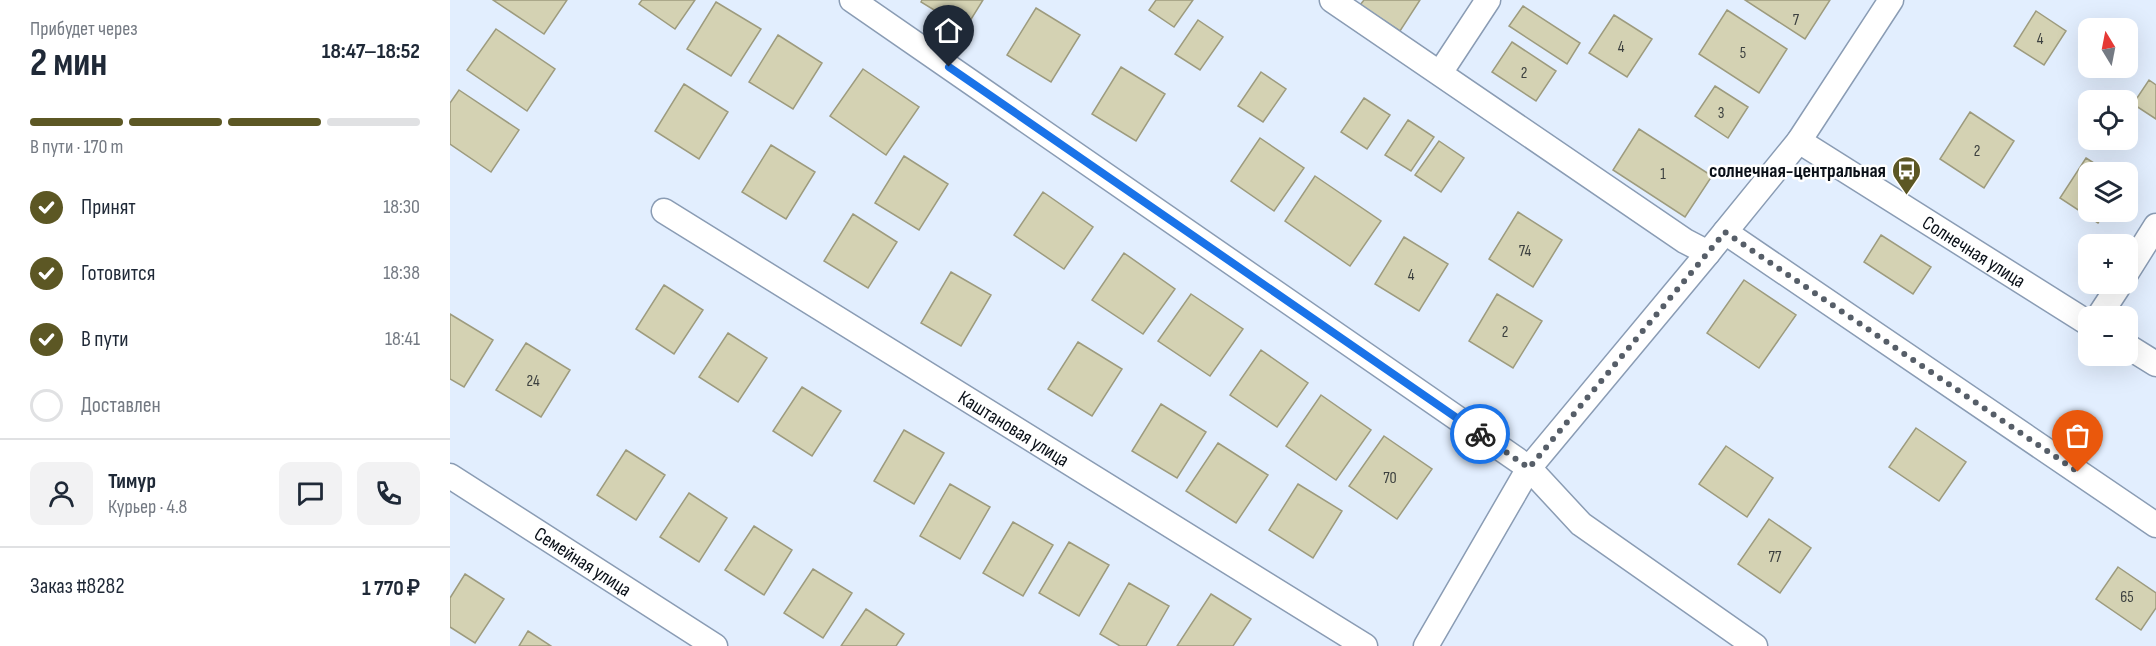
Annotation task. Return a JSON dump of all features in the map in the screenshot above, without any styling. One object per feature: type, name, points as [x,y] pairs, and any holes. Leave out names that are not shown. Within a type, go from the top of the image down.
[{"type":"street","points":[[852,0],[1529,468],[1581,524],[1755,646]]},
{"type":"street","points":[[1332,0],[1685,241],[1708,253]]},
{"type":"street","points":[[1440,73],[1488,0]]},
{"type":"street","points":[[1426,646],[1529,468],[1798,141],[1891,0]]},
{"type":"street","name":"Солнечная улица","points":[[1798,141],[2078,317]]},
{"type":"street","name":"Каштановая улица","points":[[664,212],[1365,646]]},
{"type":"street","points":[[2138,255],[2156,226]]},
{"type":"street","points":[[1725,232],[2156,525]]},
{"type":"street","points":[[2138,353],[2156,364]]},
{"type":"street","name":"Семейная улица","points":[[450,476],[715,646]]},
{"type":"building","points":[[493,0],[567,0],[544,34]]},
{"type":"building","points":[[642,0],[695,0],[675,29],[639,4]]},
{"type":"building","points":[[922,0],[983,0],[965,29],[921,2]]},
{"type":"building","points":[[1156,0],[1193,0],[1174,27],[1149,10]]},
{"type":"building","points":[[1364,0],[1420,0],[1400,31],[1360,5]]},
{"type":"building","points":[[1745,0],[1830,0],[1805,39]]},
{"type":"building","points":[[716,2],[761,29],[731,76],[687,49]]},
{"type":"building","points":[[1523,6],[1580,43],[1567,64],[1509,26]]},
{"type":"building","points":[[1036,8],[1080,35],[1051,82],[1007,55]]},
{"type":"building","points":[[1727,10],[1787,49],[1759,93],[1699,54]]},
{"type":"building","points":[[2036,11],[2066,31],[2044,65],[2014,46]]},
{"type":"building","points":[[1614,15],[1652,39],[1627,77],[1589,53]]},
{"type":"building","points":[[1198,20],[1223,37],[1200,70],[1175,54]]},
{"type":"building","points":[[496,29],[555,69],[527,111],[467,70]]},
{"type":"building","points":[[778,35],[822,63],[793,109],[749,82]]},
{"type":"building","points":[[1512,42],[1556,71],[1536,101],[1492,72]]},
{"type":"building","points":[[1121,67],[1165,94],[1136,141],[1092,114]]},
{"type":"building","points":[[863,69],[919,107],[886,155],[830,116]]},
{"type":"building","points":[[1261,72],[1286,89],[1263,122],[1238,106]]},
{"type":"building","points":[[2149,80],[2156,85],[2156,119],[2138,107],[2138,96]]},
{"type":"building","points":[[684,84],[728,112],[699,159],[655,131]]},
{"type":"building","points":[[1715,86],[1748,107],[1728,138],[1695,116]]},
{"type":"building","points":[[459,90],[519,130],[491,172],[450,144],[450,103]]},
{"type":"building","points":[[1364,98],[1390,115],[1367,149],[1341,132]]},
{"type":"building","points":[[1970,112],[2014,141],[1984,188],[1940,159]]},
{"type":"building","points":[[1408,120],[1434,137],[1411,171],[1385,155]]},
{"type":"building","points":[[1639,129],[1712,176],[1685,217],[1613,170]]},
{"type":"building","points":[[1260,138],[1304,168],[1274,211],[1231,181]]},
{"type":"building","points":[[1439,141],[1464,158],[1441,192],[1415,175]]},
{"type":"building","points":[[771,145],[815,172],[786,219],[742,192]]},
{"type":"building","points":[[904,156],[948,184],[919,230],[875,203]]},
{"type":"building","points":[[2078,170],[2078,210],[2060,198]]},
{"type":"building","points":[[1315,176],[1381,221],[1350,266],[1285,221]]},
{"type":"building","points":[[1043,192],[1093,227],[1064,269],[1014,235]]},
{"type":"building","points":[[1518,212],[1562,240],[1533,287],[1489,259]]},
{"type":"building","points":[[853,214],[897,242],[868,288],[824,261]]},
{"type":"building","points":[[1881,235],[1931,267],[1913,294],[1864,262]]},
{"type":"building","points":[[1404,237],[1448,264],[1419,311],[1375,284]]},
{"type":"building","points":[[1124,253],[1175,289],[1143,334],[1092,300]]},
{"type":"building","points":[[951,272],[991,295],[961,346],[921,323]]},
{"type":"building","points":[[1744,280],[1796,315],[1759,368],[1707,333]]},
{"type":"building","points":[[664,285],[703,310],[674,354],[636,329]]},
{"type":"building","points":[[1191,294],[1243,329],[1210,376],[1158,341]]},
{"type":"building","points":[[1497,294],[1542,321],[1513,368],[1469,341]]},
{"type":"building","points":[[450,314],[493,340],[464,387],[450,379]]},
{"type":"building","points":[[728,333],[767,358],[738,402],[699,377]]},
{"type":"building","points":[[1078,342],[1122,369],[1092,416],[1048,389]]},
{"type":"building","points":[[526,343],[570,370],[541,417],[496,390]]},
{"type":"building","points":[[1261,350],[1308,383],[1277,427],[1230,395]]},
{"type":"building","points":[[802,387],[841,411],[812,456],[773,431]]},
{"type":"building","points":[[1321,395],[1371,430],[1336,480],[1286,446]]},
{"type":"building","points":[[1161,404],[1206,432],[1177,478],[1132,451]]},
{"type":"building","points":[[1916,428],[1966,462],[1939,501],[1889,467]]},
{"type":"building","points":[[904,430],[944,453],[914,504],[874,481]]},
{"type":"building","points":[[1384,436],[1432,469],[1397,519],[1349,486]]},
{"type":"building","points":[[1218,443],[1268,475],[1236,523],[1186,491]]},
{"type":"building","points":[[1726,446],[1773,478],[1747,517],[1699,484]]},
{"type":"building","points":[[626,450],[665,475],[636,520],[597,495]]},
{"type":"building","points":[[950,484],[990,507],[960,559],[920,536]]},
{"type":"building","points":[[1298,484],[1342,511],[1313,558],[1269,530]]},
{"type":"building","points":[[689,493],[727,518],[699,562],[660,537]]},
{"type":"building","points":[[1769,519],[1811,548],[1780,593],[1738,564]]},
{"type":"building","points":[[1013,522],[1053,545],[1023,596],[983,573]]},
{"type":"building","points":[[754,526],[792,550],[764,595],[725,570]]},
{"type":"building","points":[[1069,542],[1109,565],[1079,616],[1039,593]]},
{"type":"building","points":[[2118,567],[2156,593],[2156,608],[2141,630],[2096,599]]},
{"type":"building","points":[[813,569],[852,593],[823,638],[784,613]]},
{"type":"building","points":[[465,574],[504,599],[475,643],[450,627],[450,598]]},
{"type":"building","points":[[1129,583],[1169,606],[1146,646],[1120,646],[1100,634]]},
{"type":"building","points":[[1211,594],[1251,619],[1233,646],[1177,646]]},
{"type":"building","points":[[866,609],[904,634],[896,646],[841,646]]},
{"type":"building","points":[[528,631],[551,646],[519,646]]},
{"type":"way so far","points":[[1480,434],[1529,468],[1725,232],[2078,472]]},
{"type":"place","name":"солнечная-центральная","points":[[1907,196]]},
{"type":"route","points":[[949,67],[1480,434]]}]
